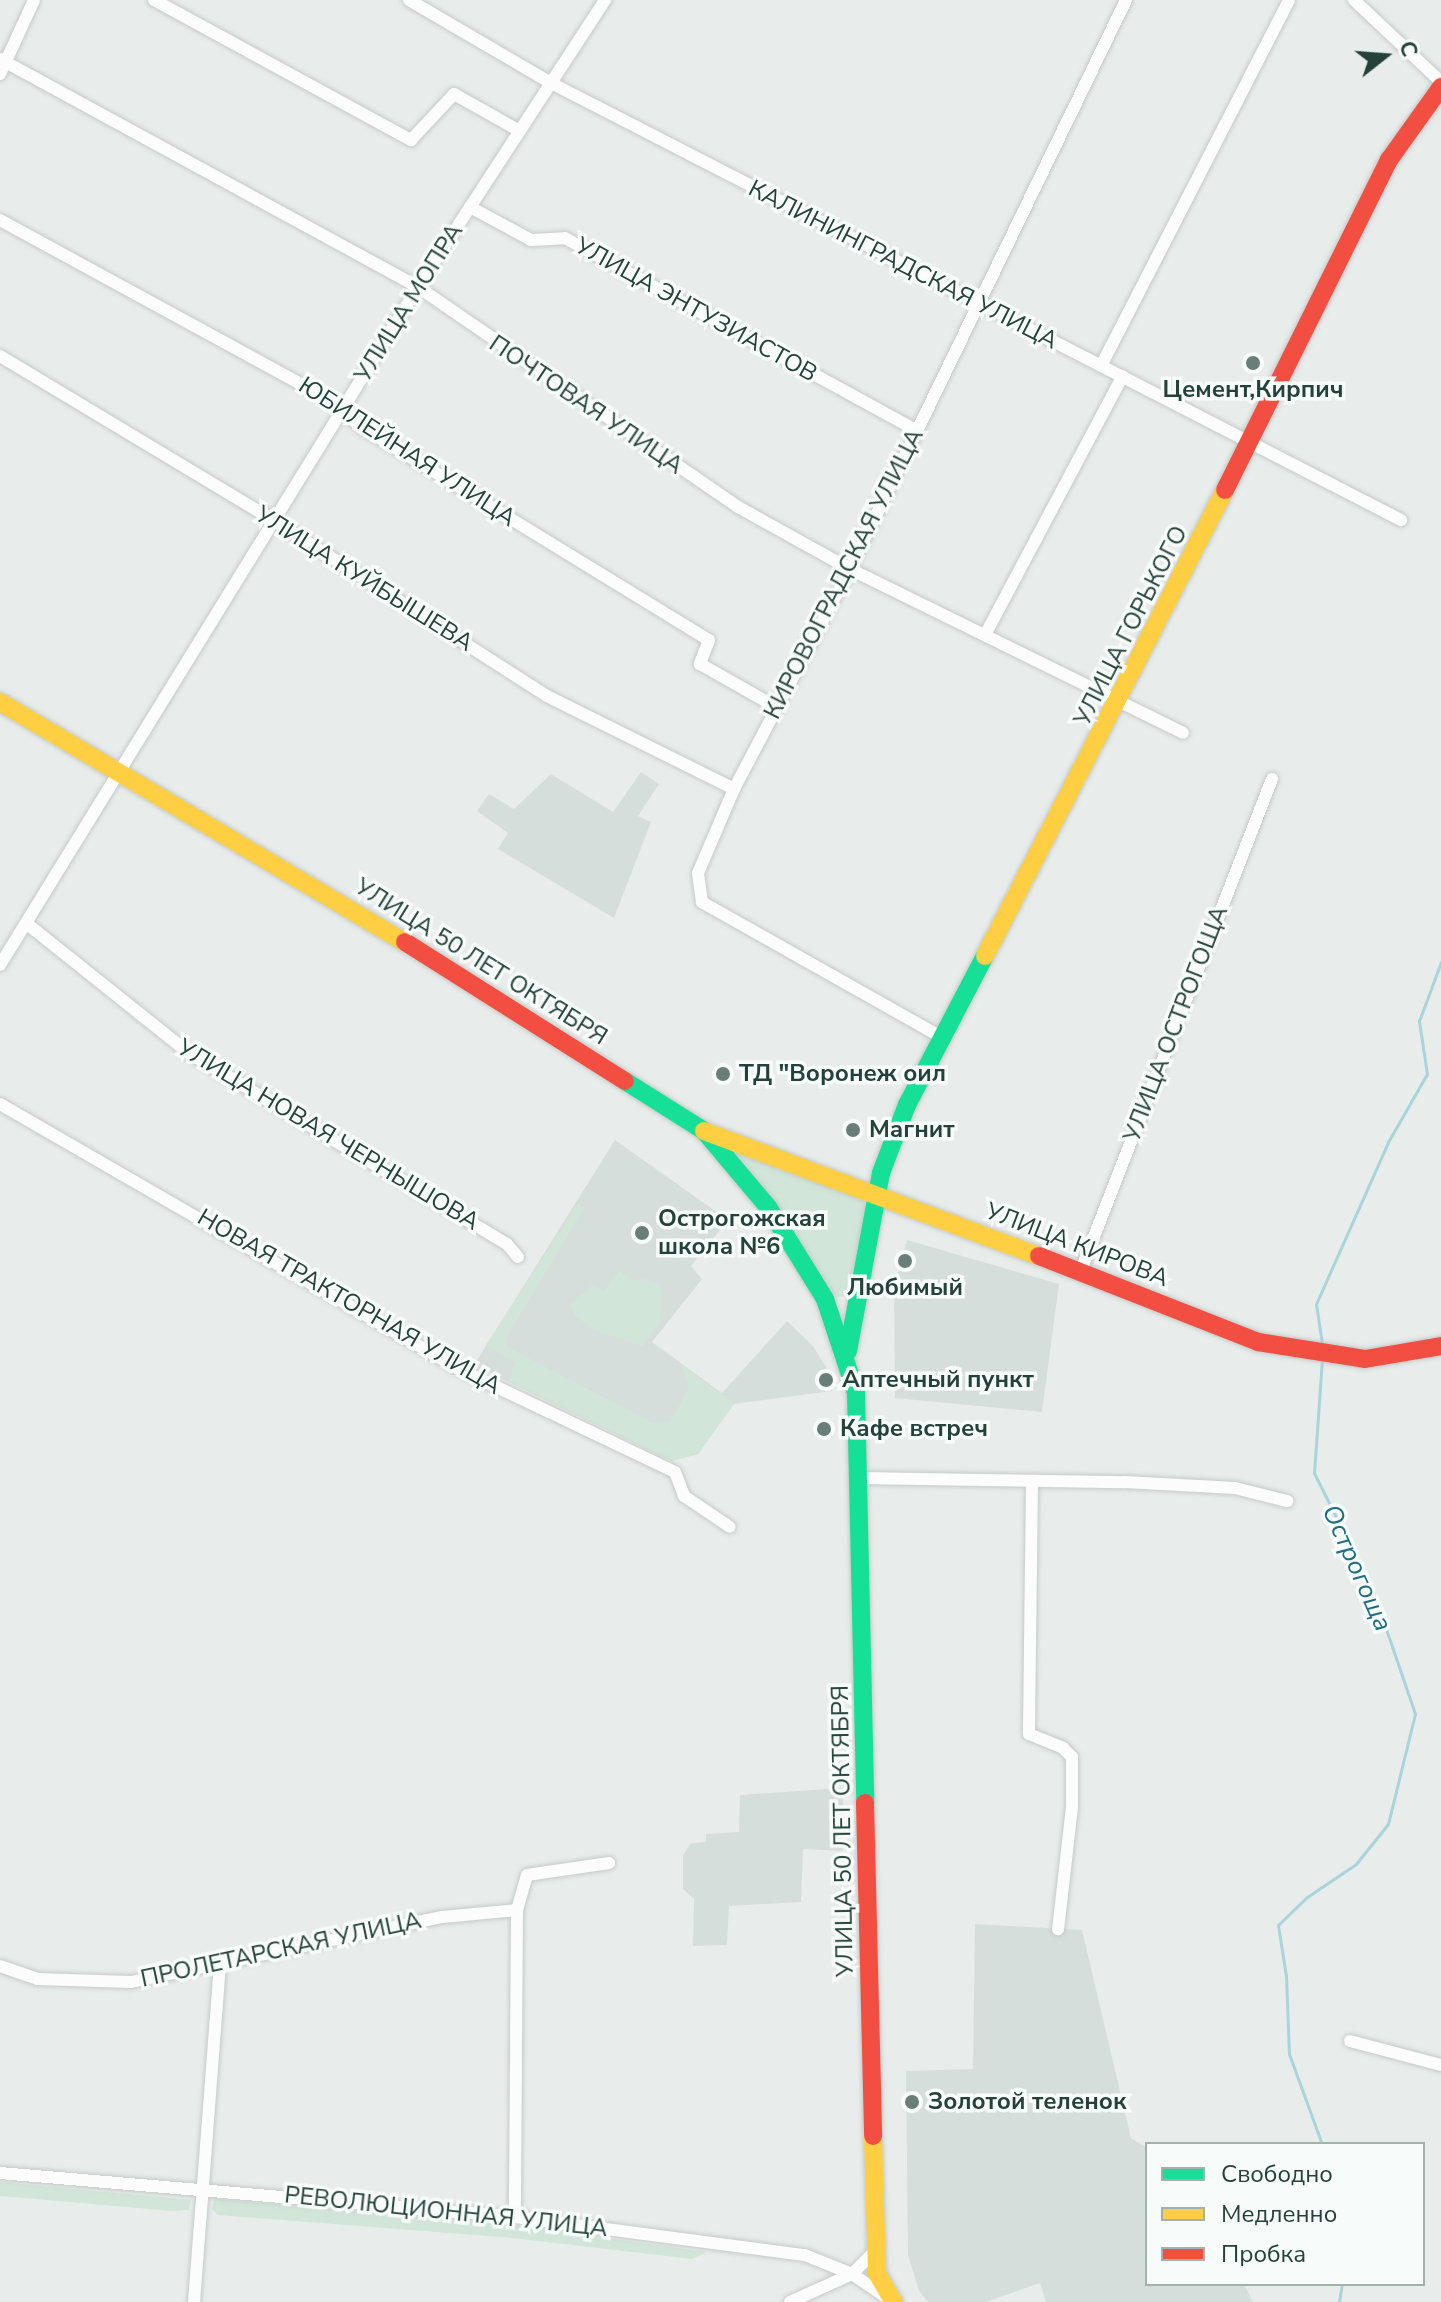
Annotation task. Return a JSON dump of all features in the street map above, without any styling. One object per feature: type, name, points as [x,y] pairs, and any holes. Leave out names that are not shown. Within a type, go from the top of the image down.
[{"type":"main road","name":"УЛИЦА ГОРЬКОГО","points":[[879,1193],[893,1133],[1120,701],[1389,160],[1441,84]]},
{"type":"main road","name":"УЛИЦА 50 ЛЕТ ОКТЯБРЯ","points":[[0,702],[385,930],[704,1131],[760,1195],[799,1252],[847,1354],[856,1393],[875,2249],[877,2273],[894,2302]]},
{"type":"main road","name":"УЛИЦА КИРОВА","points":[[704,1131],[1081,1270],[1222,1329],[1293,1349],[1347,1357],[1401,1356],[1441,1346]]},
{"type":"main road","name":"УЛИЦА 50 ЛЕТ ОКТЯБРЯ","points":[[847,1354],[879,1193]]},
{"type":"street","points":[[0,74],[3,60],[34,0]]},
{"type":"street","points":[[154,0],[411,140],[454,94],[518,130]]},
{"type":"street","name":"КАЛИНИНГРАДСКАЯ УЛИЦА","points":[[409,0],[551,83],[1401,520]]},
{"type":"street","name":"УЛИЦА МОПРА","points":[[2,958],[121,775],[418,287],[605,0]]},
{"type":"street","name":"КИРОВОГРАДСКАЯ УЛИЦА","points":[[943,1038],[702,902],[698,873],[734,789],[850,569],[1126,0]]},
{"type":"street","points":[[1101,366],[1289,0]]},
{"type":"street","points":[[1354,0],[1441,84]]},
{"type":"street","name":"ПОЧТОВАЯ УЛИЦА","points":[[3,60],[418,287],[738,507],[850,569],[1183,733]]},
{"type":"street","name":"УЛИЦА ЭНТУЗИАСТОВ","points":[[470,207],[531,240],[565,238],[917,431]]},
{"type":"street","name":"ЮБИЛЕЙНАЯ УЛИЦА","points":[[0,220],[328,399],[361,427],[709,640],[700,664],[776,707]]},
{"type":"street","name":"УЛИЦА КУЙБЫШЕВА","points":[[0,356],[276,522],[547,696],[734,789]]},
{"type":"street","points":[[985,635],[1123,376]]},
{"type":"street","name":"УЛИЦА ОСТРОГОЩА","points":[[1081,1270],[1272,779]]},
{"type":"street","name":"УЛИЦА НОВАЯ ЧЕРНЫШОВА","points":[[26,923],[189,1053],[507,1244],[518,1257]]},
{"type":"street","name":"НОВАЯ ТРАКТОРНАЯ УЛИЦА","points":[[0,1104],[459,1369],[675,1472],[684,1496],[730,1527]]},
{"type":"street","points":[[859,1478],[1235,1488],[1287,1501]]},
{"type":"street","points":[[1032,1482],[1029,1734],[1063,1748],[1072,1757],[1072,1807],[1058,1929]]},
{"type":"street","points":[[515,2217],[517,1910],[527,1875],[609,1863]]},
{"type":"street","name":"ПРОЛЕТАРСКАЯ УЛИЦА","points":[[0,1966],[38,1979],[131,1982],[220,1967],[289,1947],[442,1917],[517,1910]]},
{"type":"street","points":[[194,2302],[220,1967]]},
{"type":"street","points":[[1350,2041],[1441,2065]]},
{"type":"street","name":"РЕВОЛЮЦИОННАЯ УЛИЦА","points":[[0,2173],[204,2188],[515,2217],[805,2255],[852,2274]]},
{"type":"street","points":[[852,2274],[875,2249]]},
{"type":"street","points":[[790,2302],[852,2274],[877,2273]]},
{"type":"street","points":[[852,2274],[894,2302]]},
{"type":"shaded area","points":[[641,772],[659,784],[638,816],[651,822],[614,918],[498,849],[508,833],[477,811],[489,794],[514,809],[551,774],[613,812]]},
{"type":"shaded area","points":[[615,1140],[728,1220],[691,1266],[702,1279],[652,1342],[722,1393],[787,1321],[813,1346],[831,1375],[832,1391],[734,1404],[698,1454],[671,1461],[474,1365]]},
{"type":"shaded area","points":[[907,1240],[1059,1284],[1042,1412],[895,1398],[894,1287]]},
{"type":"shaded area","points":[[843,1788],[843,1851],[803,1849],[801,1902],[729,1906],[727,1945],[693,1946],[694,1899],[683,1889],[683,1855],[691,1843],[706,1842],[706,1834],[739,1832],[740,1795]]},
{"type":"shaded area","points":[[975,1924],[1082,1930],[1131,2138],[1145,2147],[1145,2286],[1245,2286],[1253,2302],[1046,2302],[1040,2283],[986,2302],[928,2302],[919,2291],[908,2255],[906,2071],[973,2069]]},
{"type":"green space","points":[[731,1147],[863,1200],[867,1214],[851,1296],[836,1297],[764,1187]]},
{"type":"green space","points":[[579,1202],[583,1210],[507,1336],[507,1347],[653,1423],[670,1422],[689,1388],[681,1364],[734,1404],[698,1454],[671,1461],[509,1381],[515,1362],[486,1345]]},
{"type":"green space","points":[[619,1271],[633,1281],[645,1279],[662,1286],[660,1322],[642,1346],[597,1331],[576,1317],[570,1305],[593,1285],[604,1291]]},
{"type":"green space","points":[[0,2182],[191,2200],[189,2210],[173,2211],[0,2196]]},
{"type":"green space","points":[[214,2199],[513,2225],[707,2252],[692,2259],[512,2238],[218,2215],[212,2209]]},
{"type":"waterway","name":"Острогоща","points":[[1322,1344],[1316,1304],[1388,1142],[1427,1074],[1419,1021],[1441,962]]},
{"type":"waterway","name":"Острогоща","points":[[1321,2142],[1289,2054],[1286,1976],[1278,1925],[1307,1897],[1356,1864],[1388,1824],[1415,1714],[1373,1591],[1314,1473],[1322,1359]]},
{"type":"waterway","name":"Острогоща","points":[[1339,2302],[1342,2286]]},
{"type":"traffic: fast","points":[[848,1351],[881,1173],[907,1105],[985,956]]},
{"type":"traffic: fast","points":[[625,1081],[704,1131],[768,1207],[825,1299],[856,1393],[865,1803]]},
{"type":"traffic: slow","points":[[985,956],[1225,490]]},
{"type":"traffic: slow","points":[[0,702],[405,942]]},
{"type":"traffic: slow","points":[[704,1131],[1039,1256]]},
{"type":"traffic: slow","points":[[873,2136],[877,2273],[894,2302]]},
{"type":"traffic: jam","points":[[1225,490],[1389,160],[1441,87]]},
{"type":"traffic: jam","points":[[405,942],[625,1081]]},
{"type":"traffic: jam","points":[[1039,1256],[1258,1342],[1365,1359],[1441,1346]]},
{"type":"traffic: jam","points":[[865,1803],[873,2136]]},
{"type":"place","name":"Цемент,Кирпич","points":[[1253,363]]},
{"type":"place","name":"ТД \"Воронеж оил","points":[[723,1074]]},
{"type":"place","name":"Магнит","points":[[853,1130]]},
{"type":"place","name":"Острогожская школа №6","points":[[642,1233]]},
{"type":"place","name":"Любимый","points":[[905,1261]]},
{"type":"place","name":"Аптечный пункт","points":[[826,1380]]},
{"type":"place","name":"Кафе встреч","points":[[824,1429]]},
{"type":"place","name":"Золотой теленок","points":[[912,2102]]}]
